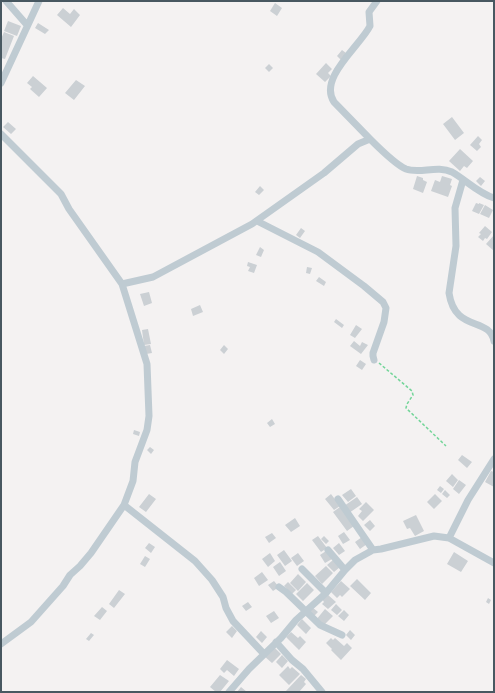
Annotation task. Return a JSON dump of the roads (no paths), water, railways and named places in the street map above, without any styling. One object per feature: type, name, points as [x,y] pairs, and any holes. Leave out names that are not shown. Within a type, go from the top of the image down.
[{"type":"street","points":[[6,1],[27,25]]},
{"type":"street","points":[[1,84],[39,1]]},
{"type":"street","points":[[377,1],[370,12],[370,26],[337,70],[330,85],[331,97],[370,140],[394,161],[406,169],[443,170],[451,172],[479,192],[494,198]]},
{"type":"street","points":[[1,134],[61,194],[69,209],[122,284],[147,364],[149,416],[147,430],[135,462],[133,481],[124,505],[91,553],[70,575],[31,622],[1,644]]},
{"type":"street","points":[[122,284],[153,277],[256,221],[324,173],[358,144],[370,140]]},
{"type":"street","points":[[463,180],[455,208],[456,246],[449,294],[450,300],[454,309],[462,318],[466,321],[487,328],[492,333],[494,341]]},
{"type":"street","points":[[256,221],[318,252],[383,302],[386,308],[384,322],[372,356],[374,360]]},
{"type":"street","points":[[449,538],[468,500],[494,458]]},
{"type":"street","points":[[338,499],[373,550]]},
{"type":"street","points":[[124,505],[195,561],[210,578],[223,597],[232,621],[264,654]]},
{"type":"street","points":[[229,692],[305,611],[326,593],[355,560],[373,550],[434,536],[449,538],[494,563]]},
{"type":"street","points":[[328,550],[345,570]]},
{"type":"street","points":[[302,569],[326,593]]},
{"type":"street","points":[[279,587],[286,592],[320,626],[342,635]]},
{"type":"street","points":[[276,642],[292,660],[303,669],[322,692]]}]
